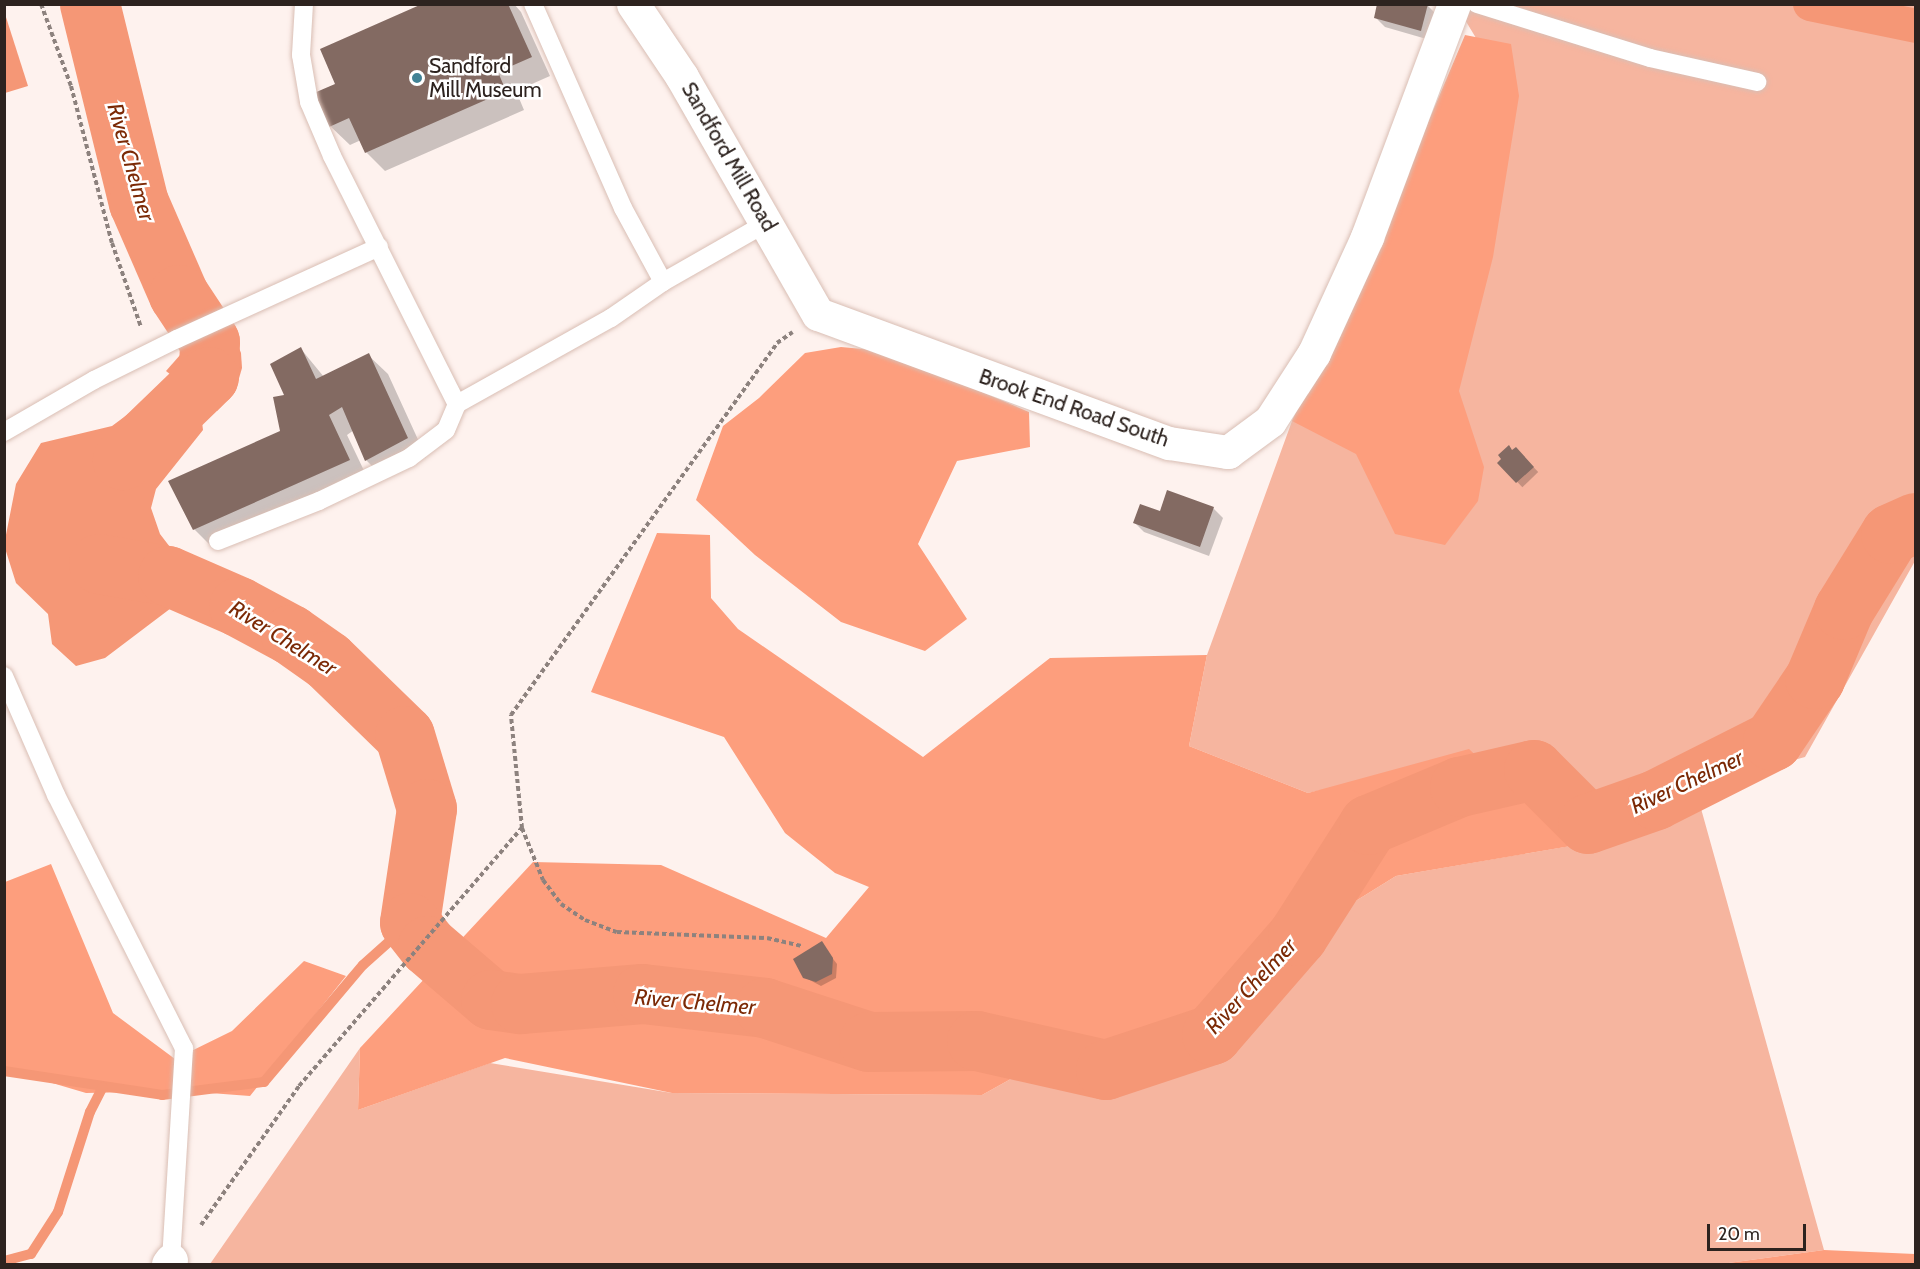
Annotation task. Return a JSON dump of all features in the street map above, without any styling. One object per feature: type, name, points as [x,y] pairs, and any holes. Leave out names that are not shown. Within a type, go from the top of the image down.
[{"type":"street","name":"Sandford Mill Road","points":[[633,4],[682,77],[768,222],[818,314]]},
{"type":"street","name":"Brook End Road South","points":[[818,314],[1168,443],[1228,452],[1270,421],[1314,352],[1367,237],[1454,4]]},
{"type":"lane","points":[[304,4],[301,55],[309,102],[457,404]]},
{"type":"lane","points":[[533,4],[623,208],[663,282]]},
{"type":"lane","points":[[1478,4],[1650,58],[1757,82]]},
{"type":"lane","points":[[218,541],[320,501],[409,458],[446,430],[457,404],[611,318],[663,282],[768,222]]},
{"type":"lane","points":[[4,432],[150,353],[379,247]]},
{"type":"lane","points":[[4,676],[56,795],[184,1048],[170,1262]]},
{"type":"path","points":[[41,4],[71,86],[112,243],[150,353]]},
{"type":"path","points":[[801,946],[767,938],[617,932],[585,920],[561,904],[543,880],[522,828],[511,715],[777,342],[818,314]]},
{"type":"path","points":[[170,1262],[199,1229],[299,1086],[395,979],[522,828]]},
{"type":"shaded area","points":[[1456,5],[1915,5],[1915,561],[1805,757],[1695,787],[1824,1250],[1721,1264],[210,1264],[360,1048],[358,1110],[490,1063],[672,1093],[982,1095],[1072,1045],[1135,1052],[1218,1017],[1275,951],[1396,876],[1570,846],[1476,756],[1308,793],[1189,746],[1207,655],[1292,421],[1476,38]]},
{"type":"shaded area","points":[[5,14],[28,86],[4,93]]},
{"type":"shaded area","points":[[1465,35],[1511,44],[1519,96],[1493,257],[1459,391],[1484,467],[1478,501],[1445,545],[1395,534],[1356,454],[1292,421],[1375,248]]},
{"type":"shaded area","points":[[230,325],[241,353],[242,368],[235,392],[217,411],[166,371],[188,346]]},
{"type":"shaded area","points":[[841,347],[885,351],[1029,412],[1030,447],[957,461],[918,544],[967,619],[925,651],[841,622],[755,555],[696,500],[723,426],[759,398],[805,353]]},
{"type":"shaded area","points":[[169,392],[202,422],[203,430],[156,489],[151,508],[160,534],[173,551],[183,599],[105,658],[76,666],[52,644],[48,614],[16,583],[4,545],[16,484],[41,443],[112,426],[147,400]]},
{"type":"shaded area","points":[[657,533],[710,535],[711,598],[738,629],[923,757],[1050,658],[1207,655],[1189,746],[1308,793],[1469,749],[1571,846],[1396,876],[1275,951],[1218,1017],[1135,1052],[1072,1045],[982,1095],[672,1093],[505,1058],[358,1110],[360,1048],[533,862],[661,865],[826,938],[869,887],[835,873],[785,833],[724,737],[591,692]]},
{"type":"shaded area","points":[[51,864],[113,1013],[175,1059],[232,1031],[304,961],[346,976],[250,1096],[183,1091],[86,1093],[5,1069],[5,882]]},
{"type":"shaded area","points":[[1824,1250],[1915,1254],[1915,1264],[1721,1264]]},
{"type":"building","name":"Sandford Mill Museum","points":[[422,4],[508,4],[532,57],[498,72],[506,91],[365,153],[349,118],[329,127],[314,93],[335,84],[320,49]]},
{"type":"building","points":[[1377,4],[1428,4],[1421,31],[1374,18]]},
{"type":"building","points":[[301,347],[316,379],[369,353],[408,438],[365,461],[342,407],[329,415],[350,460],[193,530],[168,481],[280,431],[273,397],[284,395],[270,364]]},
{"type":"building","points":[[1509,445],[1512,450],[1516,447],[1534,467],[1516,483],[1497,463],[1501,459],[1498,455]]},
{"type":"building","points":[[1167,490],[1214,507],[1200,547],[1133,523],[1140,504],[1160,511]]},
{"type":"building","points":[[822,941],[833,958],[832,974],[816,982],[803,978],[793,959]]},
{"type":"waterway","name":"River Chelmer","points":[[90,4],[139,203],[179,295],[210,342],[209,377],[123,460]]},
{"type":"waterway","points":[[1810,4],[1916,26]]},
{"type":"waterway","name":"River Chelmer","points":[[99,564],[168,576],[239,607],[291,635],[328,661],[405,736],[427,809],[410,923],[428,946],[491,1000],[521,1004],[643,994],[765,1008],[869,1042],[977,1041],[1106,1070],[1212,1035],[1298,936],[1369,825],[1460,787],[1534,770],[1588,824],[1656,800],[1773,741],[1815,679],[1844,610],[1891,534],[1916,523]]},
{"type":"waterway","points":[[4,1071],[162,1095],[264,1082],[363,965],[410,923]]},
{"type":"waterway","points":[[4,1261],[31,1254],[58,1212],[90,1112],[103,1087]]},
{"type":"place","name":"Sandford Mill Museum","points":[[417,78]]}]
